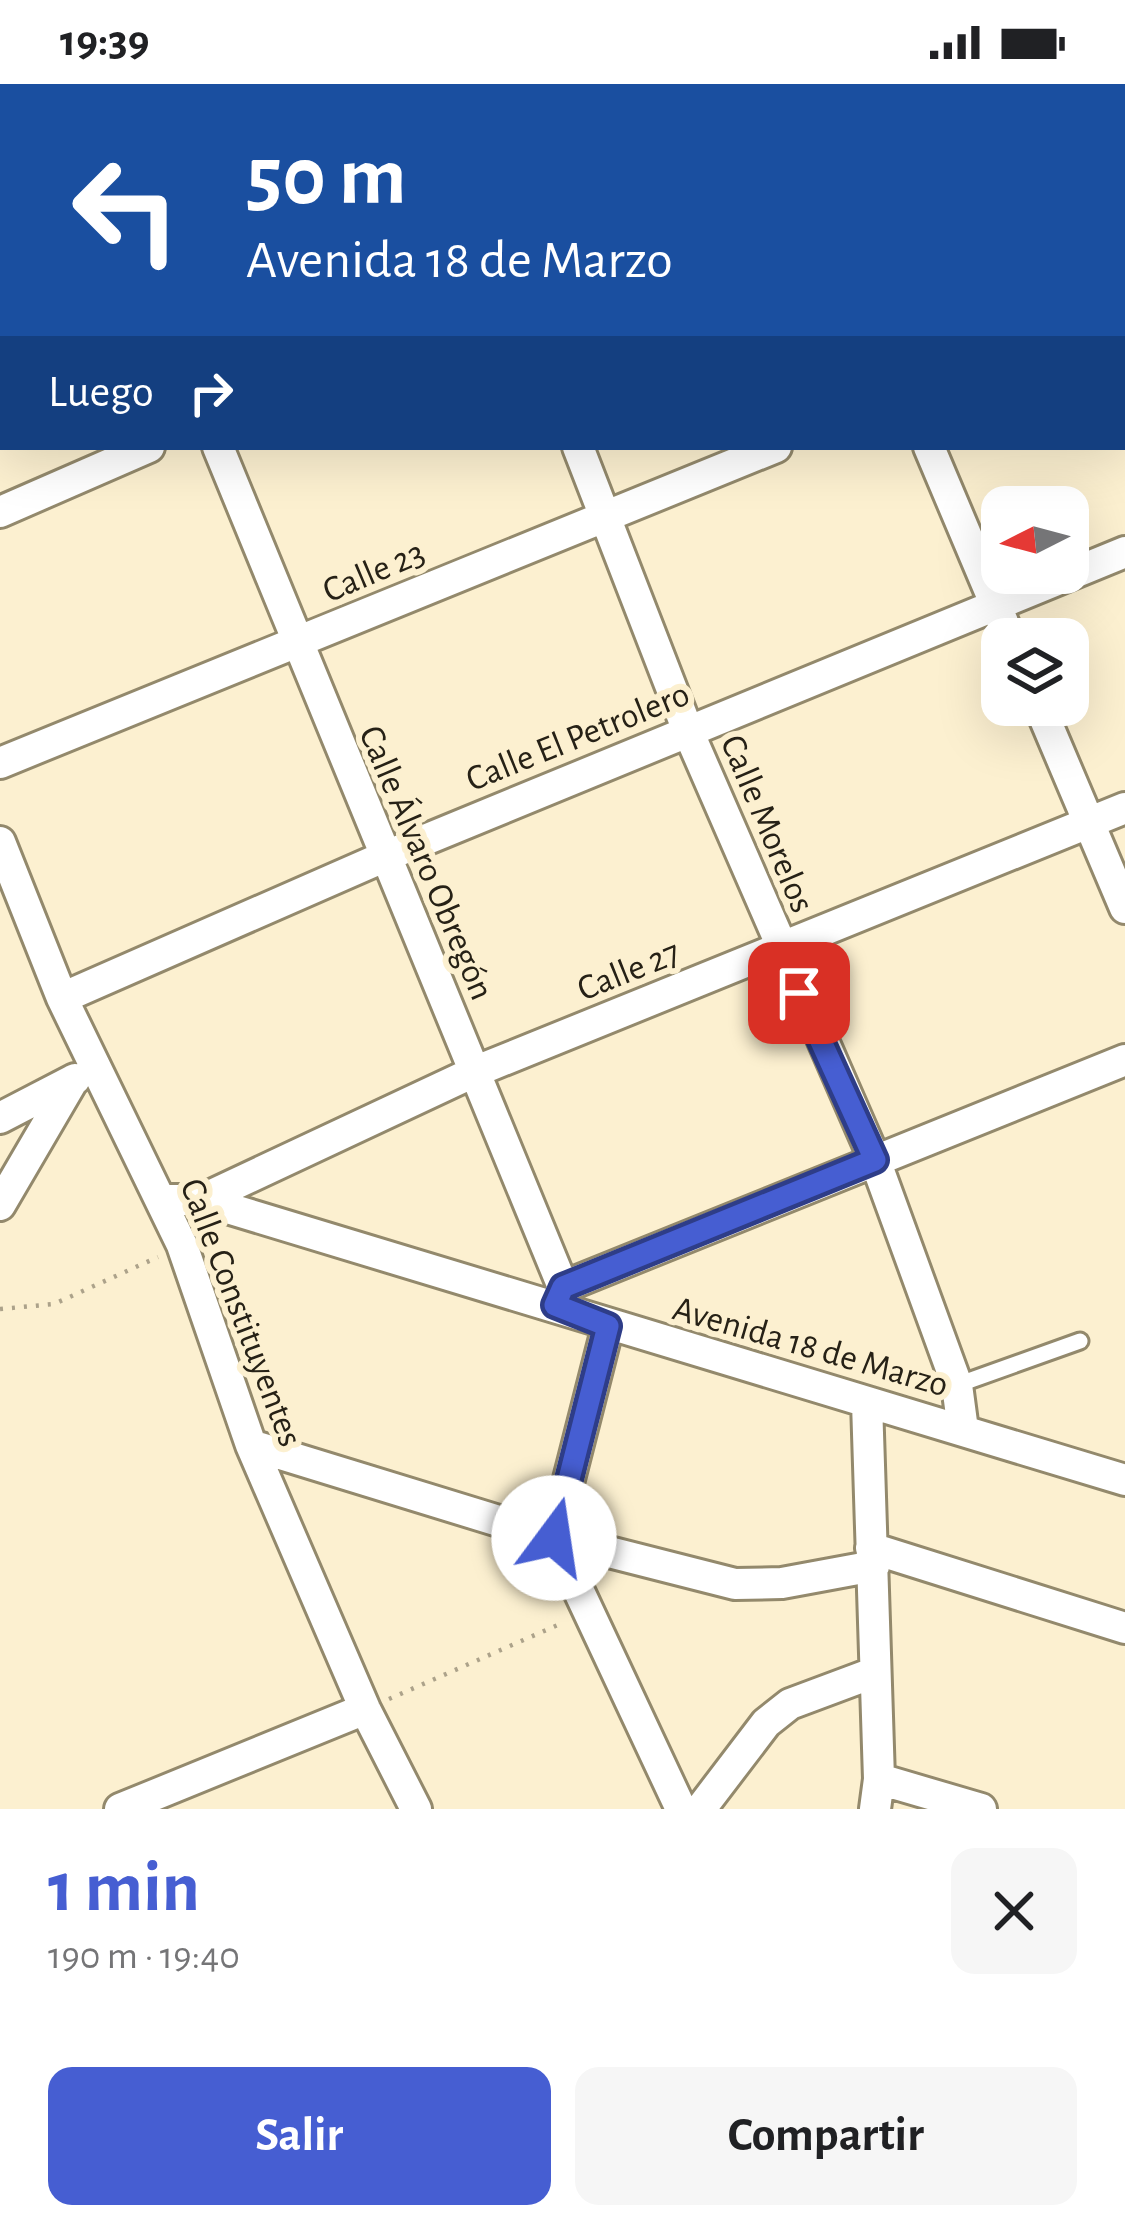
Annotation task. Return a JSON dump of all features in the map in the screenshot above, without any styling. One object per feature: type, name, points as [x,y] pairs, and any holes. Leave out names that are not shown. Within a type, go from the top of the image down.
[{"type":"street","points":[[0,512],[142,450]]},
{"type":"street","name":"Calle Álvaro Obregón","points":[[219,450],[295,646],[473,1072],[559,1296]]},
{"type":"street","name":"Calle Morelos","points":[[579,450],[688,731],[875,1160],[957,1385],[963,1430]]},
{"type":"street","name":"Calle 23","points":[[0,763],[768,450]]},
{"type":"street","points":[[930,450],[1001,618]]},
{"type":"street","name":"Calle El Petrolero","points":[[62,998],[386,856],[1125,552]]},
{"type":"street","points":[[1048,726],[1125,908]]},
{"type":"street","name":"Calle 27","points":[[162,1200],[201,1200],[473,1072],[1125,808]]},
{"type":"street","name":"Calle Constituyentes","points":[[0,842],[62,998],[85,1074],[162,1200],[251,1444],[365,1709],[416,1809]]},
{"type":"street","points":[[559,1296],[875,1160],[1125,1060]]},
{"type":"street","points":[[0,1118],[85,1074]]},
{"type":"street","points":[[0,1205],[85,1074]]},
{"type":"street","name":"Avenida 18 de Marzo","points":[[201,1200],[559,1296],[608,1326],[1125,1480]]},
{"type":"street","points":[[608,1326],[554,1538],[587,1612],[693,1806],[766,1723],[790,1704],[873,1673]]},
{"type":"street","points":[[867,1402],[877,1794],[981,1809]]},
{"type":"street","points":[[251,1444],[554,1538],[736,1584],[782,1583],[872,1557],[1125,1628]]},
{"type":"street","points":[[120,1809],[365,1709]]},
{"type":"lane","points":[[957,1385],[1079,1341]]},
{"type":"path","points":[[0,1309],[54,1304],[182,1245]]},
{"type":"path","points":[[365,1709],[587,1612]]},
{"type":"route","points":[[554,1538],[608,1326],[555,1305],[563,1287],[875,1160],[799,993]]}]
